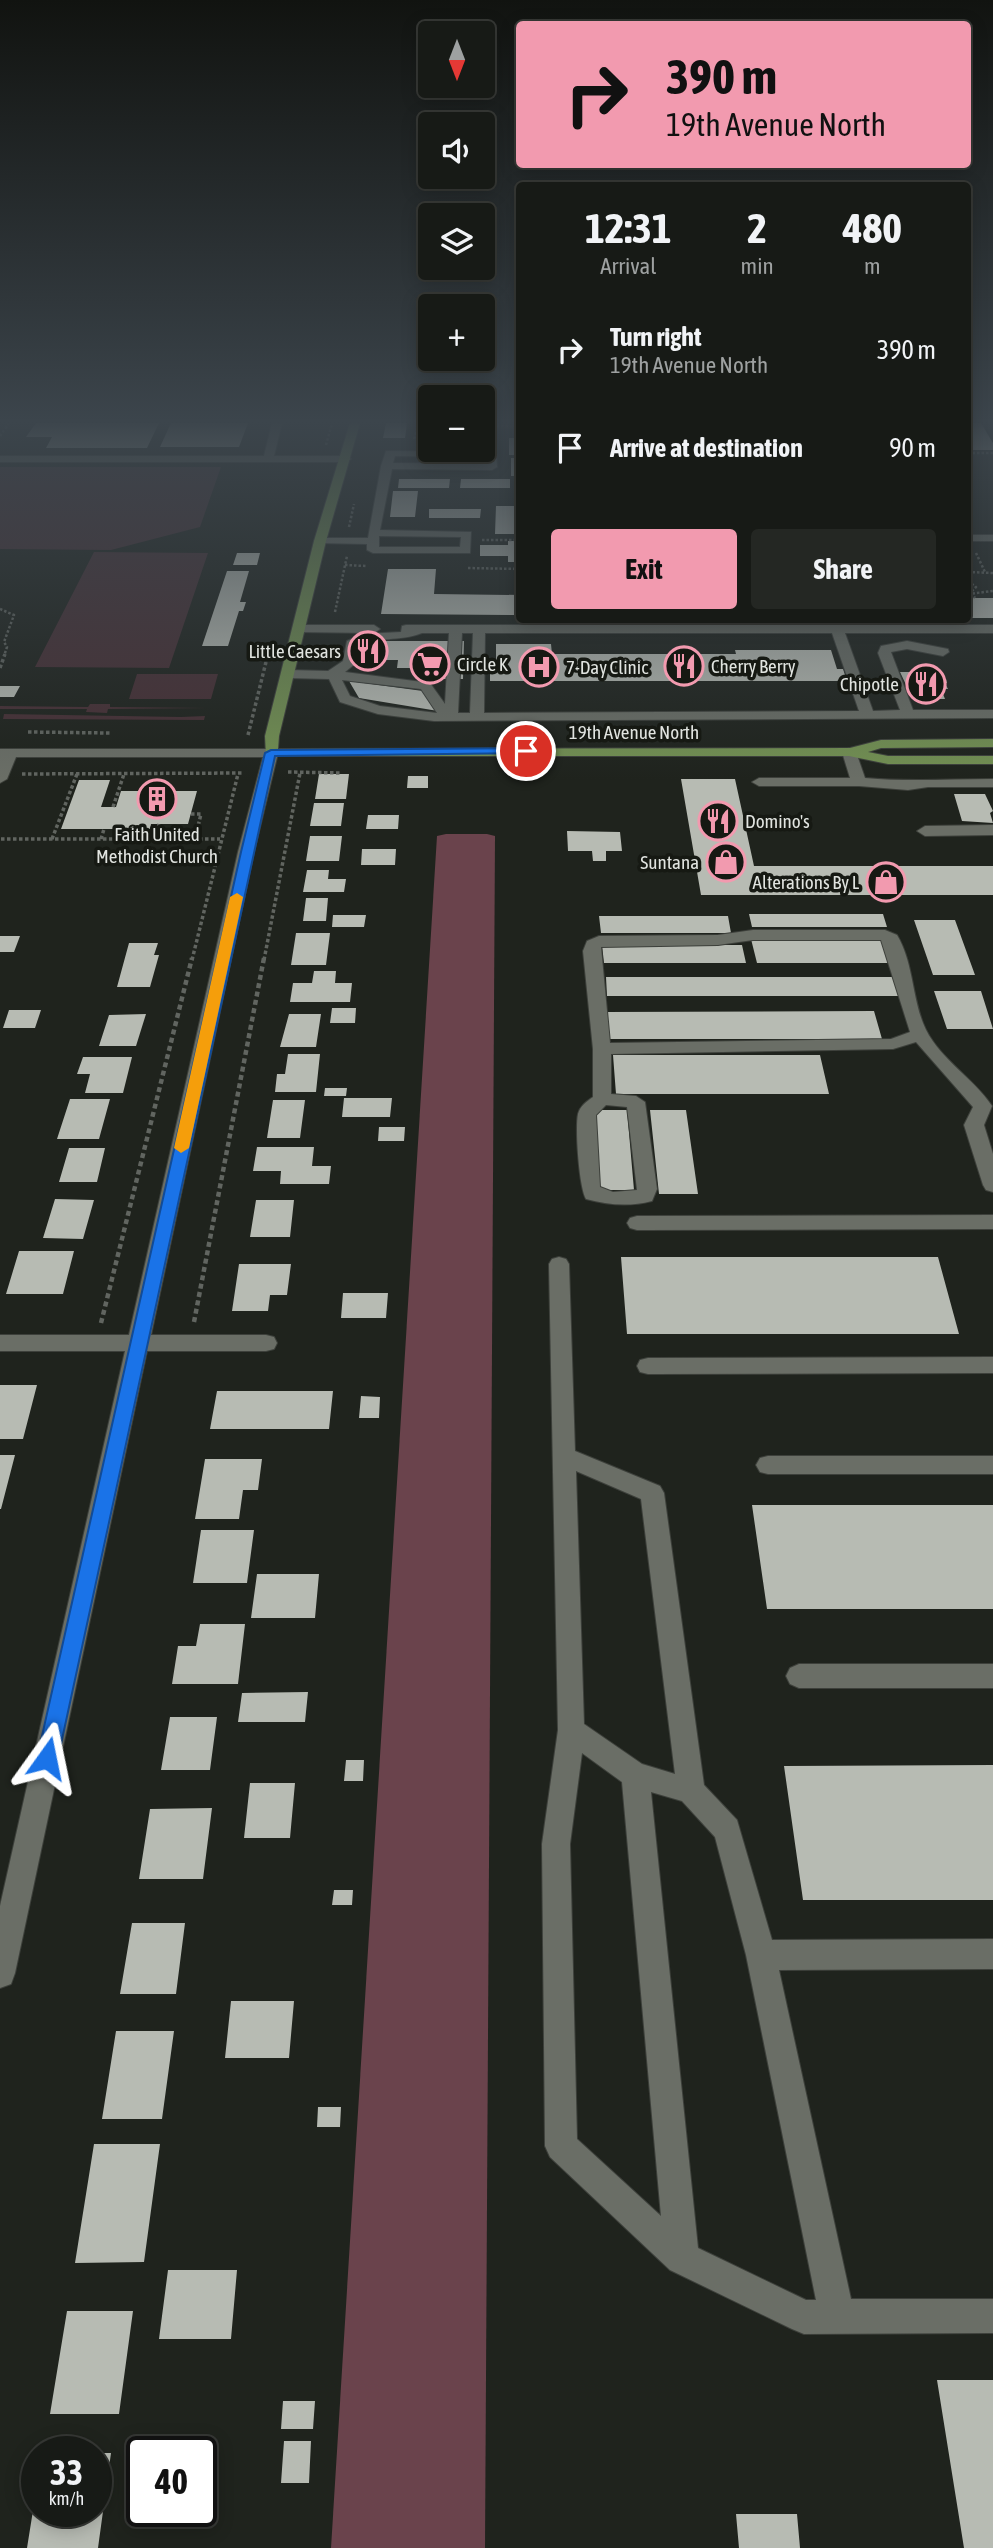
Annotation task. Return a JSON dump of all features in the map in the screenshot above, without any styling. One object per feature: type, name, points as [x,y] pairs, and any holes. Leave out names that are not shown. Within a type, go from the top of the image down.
[{"type":"main road","points":[[271,753],[320,542]]},
{"type":"main road","name":"19th Avenue North","points":[[849,752],[881,744],[993,743]]},
{"type":"main road","name":"19th Avenue North","points":[[271,753],[849,752],[888,760],[993,760]]},
{"type":"street","points":[[374,542],[373,550],[466,551],[466,542]]},
{"type":"street","points":[[299,629],[993,629]]},
{"type":"street","points":[[333,674],[349,663],[350,649],[357,640],[403,636],[420,629]]},
{"type":"street","points":[[449,717],[456,629]]},
{"type":"street","points":[[477,716],[479,629]]},
{"type":"street","points":[[837,629],[867,715]]},
{"type":"street","points":[[908,714],[884,653],[886,649],[907,645],[943,652]]},
{"type":"street","points":[[288,674],[333,674],[425,686],[449,717]]},
{"type":"street","points":[[333,674],[345,699],[358,705],[410,715],[993,714]]},
{"type":"street","points":[[849,752],[859,782]]},
{"type":"street","points":[[0,779],[6,753]]},
{"type":"street","name":"19th Avenue North","points":[[6,753],[271,753]]},
{"type":"street","points":[[0,1973],[271,753]]},
{"type":"street","points":[[759,782],[859,782],[908,786],[928,783],[993,783]]},
{"type":"street","points":[[925,831],[993,830]]},
{"type":"street","points":[[602,1098],[602,1049],[593,945],[599,942],[719,940],[753,934],[885,935],[891,939],[906,985],[914,1023],[926,1045],[988,1104],[974,1125],[993,1185]]},
{"type":"street","points":[[602,1049],[893,1044],[920,1035]]},
{"type":"street","points":[[602,1098],[636,1102],[648,1189],[645,1196],[613,1199],[593,1194],[590,1187],[587,1115],[590,1108],[602,1098]]},
{"type":"street","points":[[637,1223],[993,1223]]},
{"type":"street","points":[[559,1264],[571,1730],[555,1844],[561,2146],[682,2258],[804,2317],[993,2316]]},
{"type":"street","points":[[0,1343],[267,1343]]},
{"type":"street","points":[[649,1366],[993,1365]]},
{"type":"street","points":[[563,1456],[652,1493],[691,1791]]},
{"type":"street","points":[[768,1465],[993,1465]]},
{"type":"street","points":[[799,1676],[993,1676]]},
{"type":"street","points":[[571,1730],[635,1775],[691,1791],[727,1829],[761,1955],[837,2317]]},
{"type":"street","points":[[635,1775],[682,2258]]},
{"type":"street","points":[[761,1955],[993,1954]]},
{"type":"path","points":[[971,572],[993,572]]},
{"type":"path","points":[[971,594],[993,591]]},
{"type":"path","points":[[971,595],[975,598]]},
{"type":"path","points":[[0,609],[14,615],[4,642],[7,647],[0,668]]},
{"type":"path","points":[[52,839],[76,774]]},
{"type":"path","points":[[113,807],[124,774]]},
{"type":"path","points":[[100,1330],[238,774]]},
{"type":"path","points":[[192,1330],[300,774]]},
{"type":"path","points":[[191,814],[201,814],[195,839]]},
{"type":"path","points":[[155,839],[159,824]]},
{"type":"path","points":[[101,839],[104,829]]},
{"type":"path","points":[[1,839],[220,839]]},
{"type":"shaded area","points":[[0,542],[142,542],[111,550],[0,549]]},
{"type":"shaded area","points":[[94,552],[208,553],[169,668],[35,667]]},
{"type":"shaded area","points":[[137,674],[218,674],[211,699],[129,699]]},
{"type":"shaded area","points":[[90,704],[110,704],[110,707],[208,708],[108,709],[107,713],[86,712],[87,709],[0,709],[0,706],[88,707]]},
{"type":"shaded area","points":[[4,714],[205,716],[204,720],[3,719]]},
{"type":"shaded area","points":[[437,836],[495,836],[485,2548],[331,2548]]},
{"type":"building","points":[[508,542],[516,542],[516,562],[508,562],[508,556],[480,556],[480,545],[508,545]]},
{"type":"building","points":[[237,553],[260,553],[257,565],[233,565]]},
{"type":"building","points":[[388,569],[436,569],[434,594],[516,595],[516,615],[381,614]]},
{"type":"building","points":[[227,571],[249,571],[240,602],[246,602],[243,611],[239,611],[228,646],[202,646]]},
{"type":"building","points":[[971,598],[993,598],[993,618],[971,618]]},
{"type":"building","name":"Circle K","points":[[366,641],[464,641],[463,679],[442,679],[443,668],[397,668],[398,660],[358,660],[360,644]]},
{"type":"building","points":[[496,644],[551,644],[552,654],[736,654],[735,650],[831,650],[837,669],[843,669],[847,681],[490,681],[490,669],[496,669]]},
{"type":"building","name":"Chipotle","points":[[900,672],[937,672],[940,679],[946,679],[948,689],[941,689],[945,699],[919,699],[915,689],[908,689]]},
{"type":"building","name":"Circle K","points":[[349,681],[423,691],[438,711],[359,698]]},
{"type":"building","points":[[0,686],[20,686],[14,697],[0,697]]},
{"type":"building","points":[[319,774],[349,774],[346,799],[315,799]]},
{"type":"building","points":[[408,776],[428,776],[428,788],[407,788]]},
{"type":"building","points":[[681,779],[735,779],[754,866],[993,866],[993,895],[701,895]]},
{"type":"building","name":"Faith United Methodist Church","points":[[79,780],[110,780],[101,807],[116,807],[121,791],[197,791],[188,824],[151,824],[150,829],[61,829]]},
{"type":"building","points":[[954,794],[985,794],[993,811],[990,813],[993,823],[962,821]]},
{"type":"building","points":[[314,803],[344,803],[341,826],[310,826]]},
{"type":"building","points":[[368,815],[399,815],[398,829],[366,829]]},
{"type":"building","points":[[567,831],[620,832],[622,851],[606,851],[606,861],[593,861],[592,851],[568,851]]},
{"type":"building","points":[[310,836],[342,836],[339,861],[306,861]]},
{"type":"building","points":[[362,849],[396,849],[395,865],[361,865]]},
{"type":"building","points":[[307,870],[329,870],[328,879],[346,879],[344,892],[303,892]]},
{"type":"building","points":[[306,898],[328,898],[326,921],[303,921]]},
{"type":"building","points":[[749,914],[883,914],[887,927],[752,927]]},
{"type":"building","points":[[333,915],[366,915],[364,927],[332,927]]},
{"type":"building","points":[[599,916],[728,916],[731,933],[601,933]]},
{"type":"building","points":[[914,920],[955,920],[975,975],[933,975]]},
{"type":"building","points":[[296,933],[330,933],[326,965],[291,965]]},
{"type":"building","points":[[0,936],[20,936],[14,952],[0,952]]},
{"type":"building","points":[[882,938],[890,963],[757,963],[751,939]]},
{"type":"building","points":[[129,943],[158,943],[154,955],[159,955],[150,987],[117,987]]},
{"type":"building","points":[[602,945],[742,945],[746,963],[604,963]]},
{"type":"building","points":[[314,971],[336,971],[335,983],[352,983],[350,1002],[290,1002],[293,983],[312,983]]},
{"type":"building","points":[[606,977],[894,977],[900,996],[607,996]]},
{"type":"building","points":[[934,991],[981,991],[993,1029],[947,1029]]},
{"type":"building","points":[[332,1008],[356,1008],[355,1023],[330,1023]]},
{"type":"building","points":[[9,1010],[41,1010],[35,1028],[3,1028]]},
{"type":"building","points":[[874,1011],[882,1039],[610,1039],[607,1012]]},
{"type":"building","points":[[146,1014],[136,1046],[99,1046],[109,1015]]},
{"type":"building","points":[[289,1014],[321,1014],[316,1047],[280,1047]]},
{"type":"building","points":[[288,1054],[320,1054],[316,1092],[275,1092],[277,1074],[285,1074]]},
{"type":"building","points":[[613,1055],[820,1055],[829,1094],[616,1094]]},
{"type":"building","points":[[83,1057],[132,1057],[123,1093],[85,1093],[90,1074],[77,1074]]},
{"type":"building","points":[[325,1088],[347,1088],[346,1096],[324,1096]]},
{"type":"building","points":[[344,1098],[392,1098],[390,1117],[342,1117]]},
{"type":"building","points":[[70,1099],[110,1099],[99,1139],[57,1139]]},
{"type":"building","points":[[273,1100],[305,1100],[300,1138],[267,1138]]},
{"type":"building","points":[[592,1110],[627,1110],[634,1190],[598,1190]]},
{"type":"building","points":[[650,1110],[686,1110],[698,1194],[659,1194]]},
{"type":"building","points":[[379,1127],[405,1127],[404,1141],[378,1141]]},
{"type":"building","points":[[257,1147],[314,1147],[312,1166],[331,1166],[329,1184],[280,1184],[281,1171],[253,1171]]},
{"type":"building","points":[[69,1148],[105,1148],[97,1182],[59,1182]]},
{"type":"building","points":[[55,1199],[94,1200],[83,1239],[43,1238]]},
{"type":"building","points":[[256,1200],[294,1200],[290,1237],[250,1237]]},
{"type":"building","points":[[19,1251],[74,1251],[63,1294],[6,1294]]},
{"type":"building","points":[[621,1257],[938,1257],[959,1334],[627,1334]]},
{"type":"building","points":[[239,1264],[291,1264],[287,1295],[270,1295],[268,1311],[232,1311]]},
{"type":"building","points":[[343,1293],[388,1293],[386,1318],[341,1318]]},
{"type":"building","points":[[0,1385],[37,1385],[23,1439],[0,1439]]},
{"type":"building","points":[[217,1391],[333,1391],[329,1429],[210,1429]]},
{"type":"building","points":[[361,1396],[380,1397],[379,1418],[359,1418]]},
{"type":"building","points":[[0,1455],[15,1455],[1,1509],[0,1509]]},
{"type":"building","points":[[205,1459],[262,1459],[258,1490],[243,1490],[239,1519],[195,1519]]},
{"type":"building","points":[[752,1505],[993,1505],[993,1609],[767,1609]]},
{"type":"building","points":[[201,1530],[254,1530],[247,1583],[193,1583]]},
{"type":"building","points":[[257,1574],[319,1574],[315,1618],[251,1618]]},
{"type":"building","points":[[200,1624],[245,1624],[238,1684],[172,1684],[178,1646],[196,1646]]},
{"type":"building","points":[[308,1692],[305,1722],[238,1722],[242,1693]]},
{"type":"building","points":[[170,1717],[217,1717],[210,1770],[161,1770]]},
{"type":"building","points":[[346,1760],[364,1760],[363,1781],[344,1781]]},
{"type":"building","points":[[993,1765],[993,1900],[803,1900],[784,1766]]},
{"type":"building","points":[[250,1783],[295,1783],[290,1838],[244,1838]]},
{"type":"building","points":[[212,1808],[203,1879],[139,1879],[150,1809]]},
{"type":"building","points":[[334,1890],[353,1890],[352,1905],[332,1905]]},
{"type":"building","points":[[132,1923],[185,1923],[176,1994],[120,1994]]},
{"type":"building","points":[[231,2001],[294,2001],[289,2058],[225,2058]]},
{"type":"building","points":[[116,2031],[174,2031],[162,2119],[102,2119]]},
{"type":"building","points":[[318,2107],[341,2107],[340,2127],[317,2127]]},
{"type":"building","points":[[94,2144],[160,2144],[144,2262],[75,2263]]},
{"type":"building","points":[[168,2270],[237,2270],[231,2339],[159,2339]]},
{"type":"building","points":[[67,2311],[133,2311],[119,2414],[50,2414]]},
{"type":"building","points":[[937,2380],[993,2380],[993,2548],[964,2548]]},
{"type":"building","points":[[283,2401],[315,2401],[313,2429],[281,2429]]},
{"type":"building","points":[[284,2441],[311,2441],[309,2483],[281,2483]]},
{"type":"building","points":[[736,2514],[797,2514],[800,2548],[739,2548]]},
{"type":"building","points":[[30,2527],[101,2527],[98,2548],[27,2548]]},
{"type":"slow traffic","points":[[181,1148],[237,897]]},
{"type":"place","name":"Little Caesars","points":[[368,651]]},
{"type":"place","name":"Circle K","points":[[430,664]]},
{"type":"place","name":"Cherry Berry","points":[[684,666]]},
{"type":"place","name":"7-Day Clinic","points":[[539,667]]},
{"type":"place","name":"Chipotle","points":[[926,684]]},
{"type":"place","name":"Faith United Methodist Church","points":[[157,799]]},
{"type":"place","name":"Domino's","points":[[718,821]]},
{"type":"place","name":"Suntana","points":[[726,862]]},
{"type":"place","name":"Alterations By L","points":[[886,882]]},
{"type":"route","points":[[47,1758],[246,852],[271,753],[526,751]]}]
